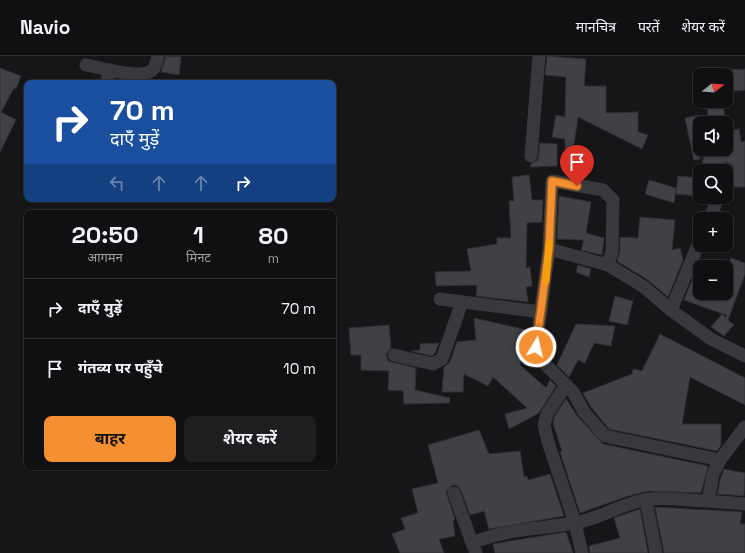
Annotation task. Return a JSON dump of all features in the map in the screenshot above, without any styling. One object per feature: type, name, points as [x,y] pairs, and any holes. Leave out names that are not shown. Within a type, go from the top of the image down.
[{"type":"street","points":[[86,64],[134,74],[146,74],[154,68],[158,56]]},
{"type":"street","points":[[531,156],[539,56]]},
{"type":"street","points":[[107,80],[110,70]]},
{"type":"street","points":[[608,265],[612,250],[613,200],[603,190],[552,181],[549,249],[536,347],[538,356],[573,392],[584,412],[605,436],[720,460]]},
{"type":"street","points":[[549,249],[608,265],[644,287],[671,310],[711,339],[745,356]]},
{"type":"street","points":[[671,310],[695,252]]},
{"type":"street","points":[[440,299],[541,312]]},
{"type":"street","points":[[394,355],[433,364],[442,360],[462,302]]},
{"type":"street","points":[[566,385],[546,414],[544,425],[576,523],[582,553]]},
{"type":"street","points":[[708,501],[713,474],[720,460],[745,426]]},
{"type":"street","points":[[454,493],[474,548],[525,528],[576,523],[646,500],[708,501],[745,504]]},
{"type":"street","points":[[646,500],[656,553]]},
{"type":"building","points":[[166,56],[181,57],[179,75],[161,72]]},
{"type":"building","points":[[547,56],[586,59],[584,86],[606,86],[606,113],[638,112],[638,132],[648,135],[642,149],[578,117],[573,151],[565,151],[565,139],[552,137],[556,115],[565,117],[566,77],[545,75]]},
{"type":"building","points":[[0,68],[21,76],[16,89],[14,88],[1,112],[16,120],[0,152]]},
{"type":"building","points":[[745,69],[745,90],[733,91],[733,70]]},
{"type":"building","points":[[707,108],[724,108],[725,116],[708,116]]},
{"type":"building","points":[[693,116],[693,155],[685,118]]},
{"type":"building","points":[[739,129],[741,142],[745,141],[745,187],[733,187],[733,164],[726,162],[722,164],[702,164],[704,156],[733,156],[733,130]]},
{"type":"building","points":[[540,143],[557,144],[557,166],[530,167],[531,164],[538,160]]},
{"type":"building","points":[[693,156],[700,156],[700,159],[694,160]]},
{"type":"building","points":[[529,175],[532,200],[543,200],[542,222],[527,223],[526,268],[530,267],[532,286],[526,287],[528,302],[476,296],[477,285],[436,286],[435,272],[471,271],[467,249],[497,244],[497,238],[511,238],[509,201],[514,201],[512,177]]},
{"type":"building","points":[[678,176],[693,177],[693,195],[676,194]]},
{"type":"building","points":[[649,180],[676,188],[674,203],[645,194]]},
{"type":"building","points":[[559,196],[591,202],[586,233],[604,238],[602,255],[581,250],[584,240],[557,239]]},
{"type":"building","points":[[640,217],[675,220],[672,250],[680,248],[683,260],[668,297],[648,280],[617,261],[620,251],[620,237],[638,238]]},
{"type":"building","points":[[731,258],[745,263],[745,274],[728,320],[734,325],[724,336],[711,327],[722,314],[726,318],[726,315],[684,300],[693,278],[693,300],[733,300],[733,260],[730,260]]},
{"type":"building","points":[[578,265],[591,269],[589,277],[576,272]]},
{"type":"building","points":[[615,296],[633,301],[627,325],[609,321]]},
{"type":"building","points":[[474,318],[527,330],[520,365],[546,388],[550,380],[556,386],[539,413],[509,429],[505,414],[527,408],[493,377],[488,386],[464,374],[463,392],[442,392],[444,367],[450,362],[457,342],[476,340]]},
{"type":"building","points":[[576,324],[615,326],[611,346],[594,343],[585,363],[578,360],[569,377],[557,365]]},
{"type":"building","points":[[389,325],[391,348],[386,354],[388,361],[416,368],[415,390],[450,398],[449,403],[404,404],[403,391],[388,390],[389,371],[361,370],[361,355],[351,355],[349,328]]},
{"type":"building","points":[[660,334],[745,378],[745,405],[690,377],[682,424],[721,424],[721,445],[717,451],[609,429],[591,407],[583,393],[632,374],[633,369],[642,371]]},
{"type":"building","points":[[439,343],[435,353],[432,356],[411,351],[420,350],[420,344]]},
{"type":"building","points":[[566,399],[578,417],[603,444],[708,466],[701,493],[649,491],[628,496],[580,513],[560,452],[562,451],[553,423],[554,417]]},
{"type":"building","points":[[479,430],[489,454],[520,451],[524,477],[527,476],[528,480],[550,474],[564,516],[489,529],[484,511],[470,515],[461,490],[456,485],[452,485],[446,492],[455,519],[453,520],[455,536],[439,539],[444,553],[400,553],[392,534],[405,529],[401,518],[418,513],[412,489],[438,483],[428,445]]},
{"type":"building","points":[[724,469],[745,473],[744,496],[717,494]]},
{"type":"building","points":[[655,507],[742,512],[740,524],[745,524],[745,553],[664,553]]},
{"type":"building","points":[[640,509],[648,553],[590,553],[589,546],[620,538],[614,518]]},
{"type":"building","points":[[566,532],[573,553],[495,553],[493,544]]},
{"type":"slow traffic","points":[[546,281],[549,243]]},
{"type":"route","points":[[536,347],[549,249],[552,181],[577,186]]}]
